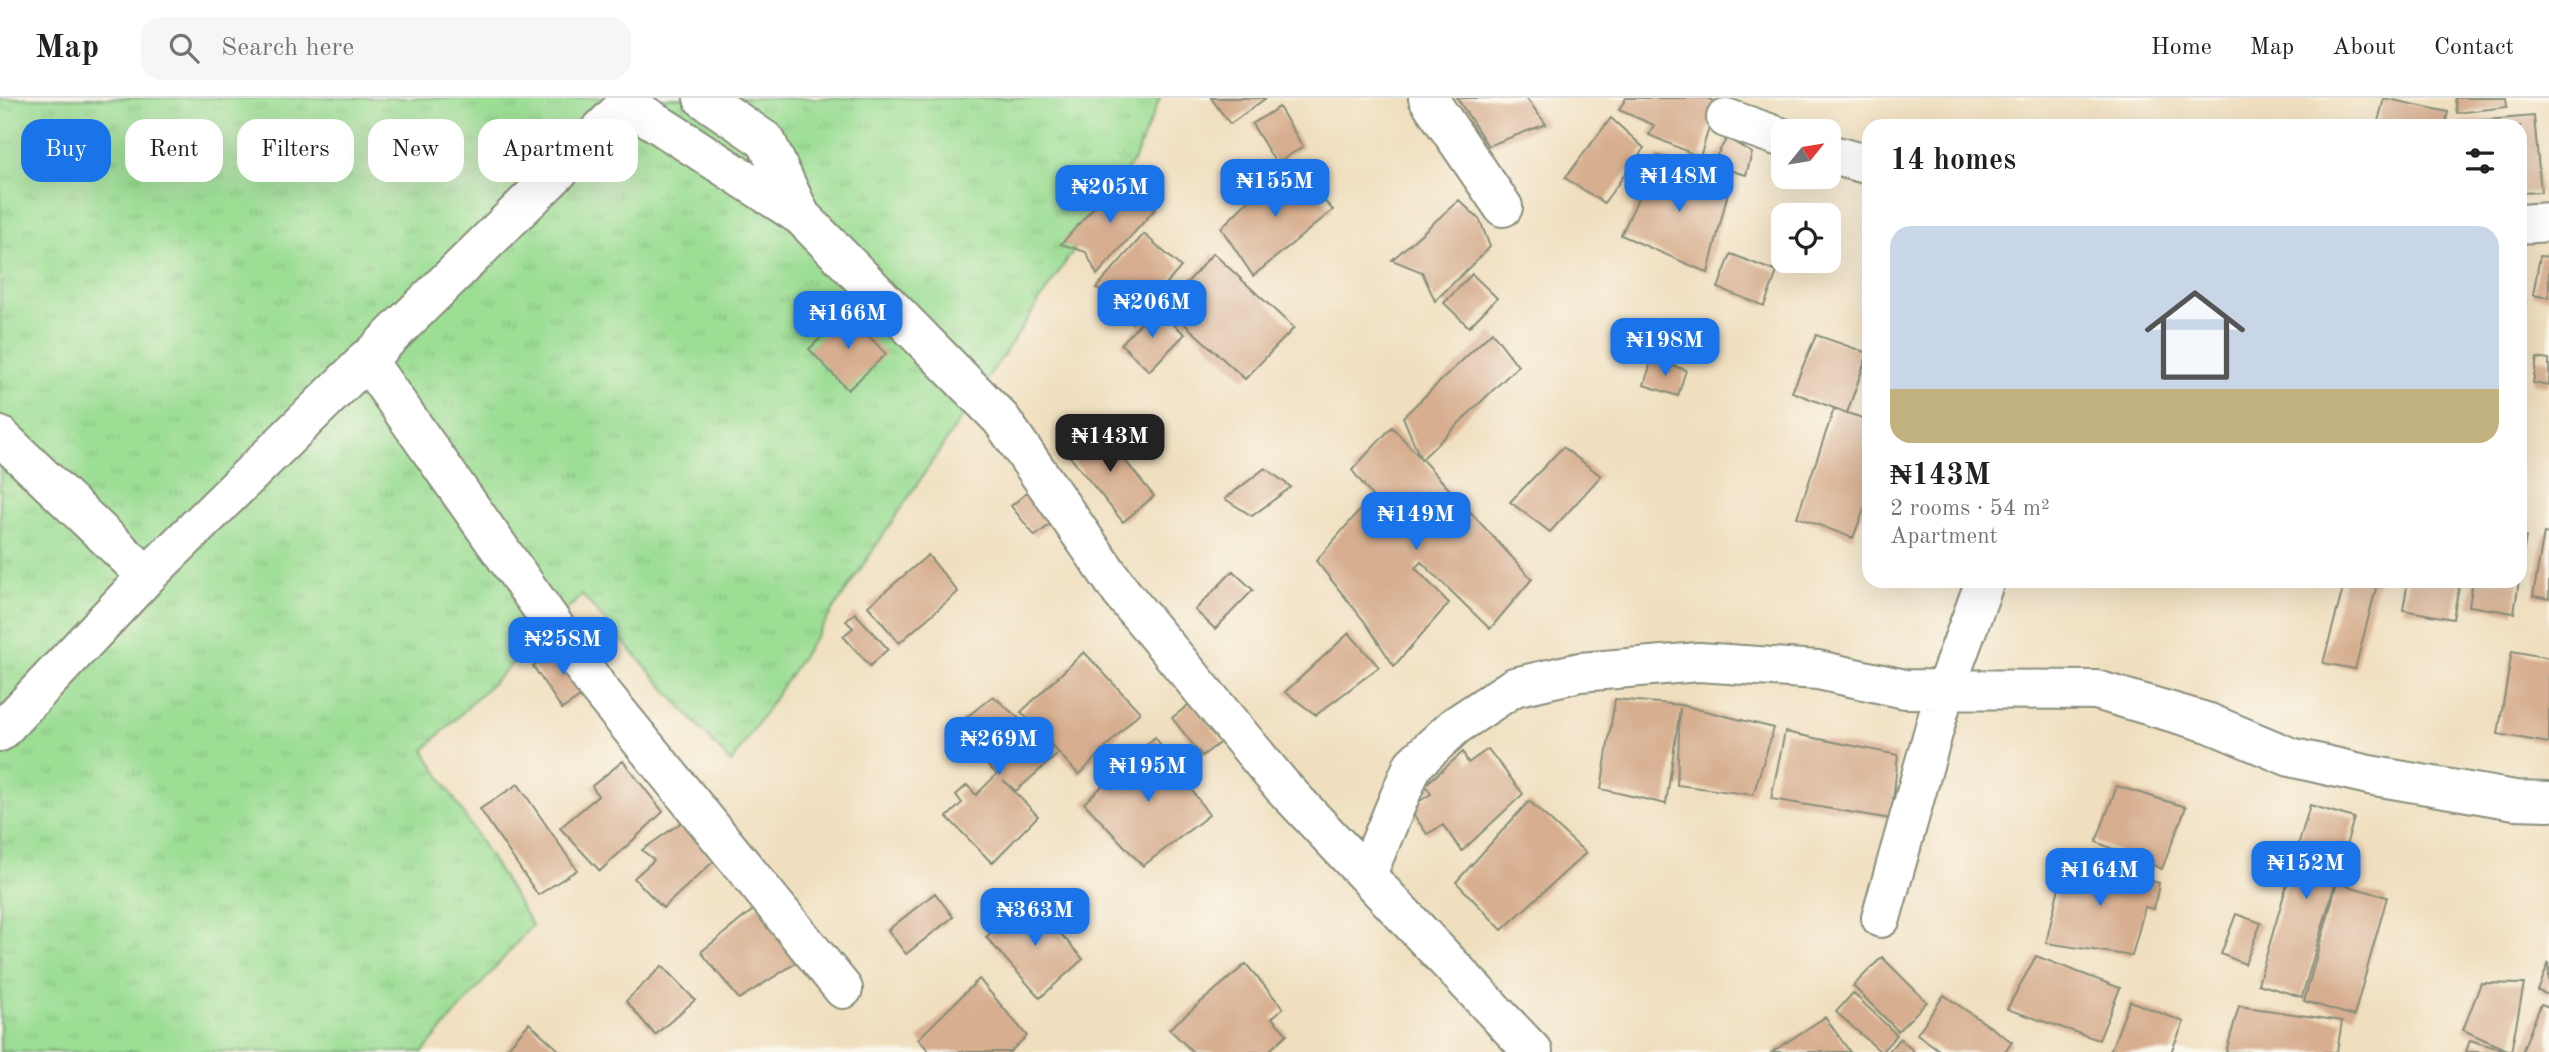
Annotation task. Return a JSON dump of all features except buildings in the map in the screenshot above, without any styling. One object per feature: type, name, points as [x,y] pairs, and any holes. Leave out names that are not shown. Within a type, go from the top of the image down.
[{"type":"street","points":[[703,98],[766,141]]},
{"type":"street","points":[[752,98],[766,141],[801,216]]},
{"type":"street","points":[[1428,98],[1503,207]]},
{"type":"street","points":[[0,732],[147,576],[631,102],[801,216],[1001,419],[1121,592],[1282,786],[1533,1052]]},
{"type":"street","points":[[1726,118],[1771,134]]},
{"type":"street","points":[[1841,157],[1862,163]]},
{"type":"street","points":[[2527,224],[2549,222]]},
{"type":"street","points":[[366,359],[598,688],[843,989]]},
{"type":"street","points":[[0,436],[147,576]]},
{"type":"street","points":[[1881,918],[1946,687],[1982,588]]},
{"type":"street","points":[[1367,874],[1413,765],[1455,726],[1514,688],[1580,672],[1699,662],[1818,670],[1905,689],[1946,687],[2096,690],[2210,723],[2290,757],[2369,775],[2488,796],[2549,801]]},
{"type":"green space","points":[[0,98],[1160,98],[1135,158],[731,763],[582,595],[424,750],[532,925],[423,1052],[0,1052]]}]
